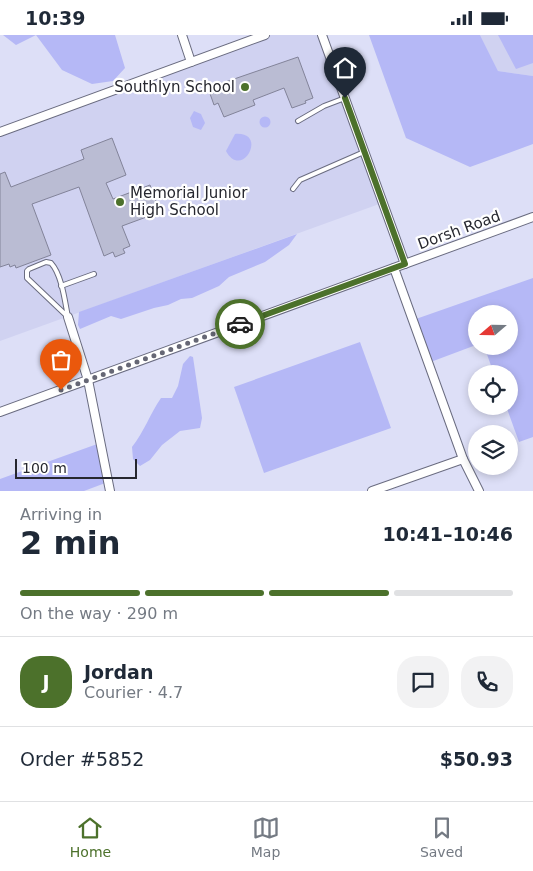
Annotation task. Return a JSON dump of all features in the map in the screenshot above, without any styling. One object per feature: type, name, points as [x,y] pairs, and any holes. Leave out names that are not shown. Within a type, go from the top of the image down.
[{"type":"street","points":[[182,35],[191,61]]},
{"type":"street","points":[[0,132],[265,35]]},
{"type":"street","points":[[322,35],[405,264]]},
{"type":"street","name":"Dorsh Road","points":[[0,412],[533,217]]},
{"type":"street","points":[[394,268],[463,459],[479,491]]},
{"type":"street","points":[[68,317],[88,380],[110,491]]},
{"type":"street","points":[[372,491],[463,459]]},
{"type":"lane","points":[[298,121],[324,106],[345,98]]},
{"type":"lane","points":[[293,189],[300,181],[364,151]]},
{"type":"lane","points":[[46,262],[51,263],[61,286],[68,317],[28,280],[26,276],[27,271],[46,262]]},
{"type":"lane","points":[[61,286],[94,274]]},
{"type":"shaded area","points":[[3,35],[36,35],[16,45]]},
{"type":"shaded area","points":[[36,35],[115,35],[125,68],[113,81],[92,84],[62,70]]},
{"type":"shaded area","points":[[265,35],[322,35],[382,203],[0,341],[0,132]]},
{"type":"shaded area","points":[[369,35],[480,35],[498,71],[533,76],[533,144],[470,167],[406,138]]},
{"type":"shaded area","points":[[480,35],[533,35],[533,76],[498,71]]},
{"type":"shaded area","points":[[498,35],[533,35],[533,63],[516,69]]},
{"type":"shaded area","points":[[194,111],[201,114],[205,123],[201,130],[193,127],[190,118]]},
{"type":"shaded area","points":[[265,116],[271,122],[265,128],[259,122]]},
{"type":"shaded area","points":[[235,134],[245,135],[250,140],[251,146],[245,158],[239,161],[232,159],[226,151]]},
{"type":"shaded area","points":[[297,234],[289,245],[265,262],[229,277],[219,286],[192,298],[181,299],[168,305],[121,319],[111,316],[80,329],[78,325],[79,312]]},
{"type":"shaded area","points":[[533,278],[533,437],[519,442],[518,425],[513,425],[509,415],[518,415],[518,365],[491,365],[487,355],[518,355],[518,305],[468,305],[468,348],[428,363],[413,320]]},
{"type":"shaded area","points":[[360,342],[391,428],[264,473],[234,387]]},
{"type":"shaded area","points":[[190,356],[193,357],[202,418],[200,428],[180,431],[162,445],[150,460],[140,466],[133,459],[132,447],[161,398],[172,398],[178,386],[183,364]]},
{"type":"shaded area","points":[[100,443],[108,482],[84,491],[0,491],[0,479]]},
{"type":"building","name":"Southlyn School","points":[[298,57],[313,98],[305,101],[306,103],[292,108],[284,88],[253,100],[255,105],[224,117],[218,103],[214,105],[208,88]]},
{"type":"building","name":"Memorial Junior High School","points":[[112,138],[126,175],[106,183],[113,199],[150,185],[160,212],[122,226],[130,246],[123,249],[125,253],[115,257],[113,252],[104,256],[79,187],[32,204],[51,255],[16,268],[15,265],[10,267],[9,264],[0,267],[0,174],[5,172],[11,187],[84,159],[81,150]]},
{"type":"way so far","points":[[61,390],[240,324]]},
{"type":"place","name":"Southlyn School","points":[[245,87]]},
{"type":"place","name":"Memorial Junior High School","points":[[120,202]]},
{"type":"route","points":[[240,324],[405,264],[345,98]]}]
